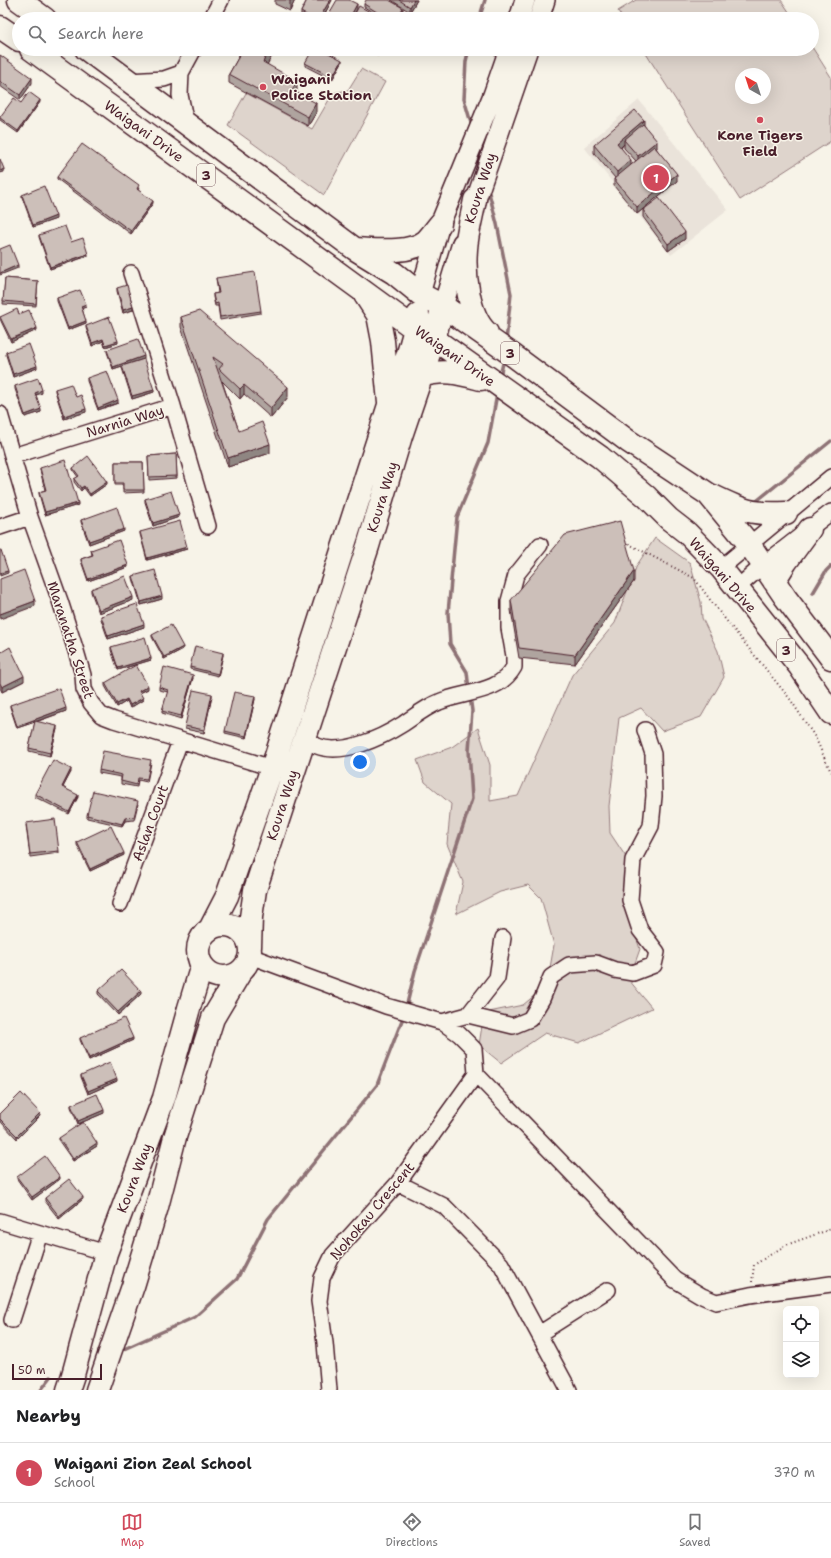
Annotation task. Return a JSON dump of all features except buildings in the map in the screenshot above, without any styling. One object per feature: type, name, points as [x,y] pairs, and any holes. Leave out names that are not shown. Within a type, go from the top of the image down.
[{"type":"highway","points":[[20,0],[36,12]]},
{"type":"highway","points":[[0,27],[12,35]]},
{"type":"highway","name":"Waigani Drive","points":[[41,56],[424,334],[611,466],[687,533],[721,568],[736,589],[800,668],[831,714]]},
{"type":"highway","name":"3","points":[[95,56],[355,249],[394,273],[420,294],[443,306],[514,356],[628,441],[708,494],[749,544],[831,658]]},
{"type":"highway","points":[[475,200],[466,253],[467,277],[471,304],[474,315],[483,329],[514,356]]},
{"type":"highway","points":[[355,249],[391,250],[418,246],[425,241],[440,224]]},
{"type":"highway","points":[[358,286],[378,315],[383,341],[389,405]]},
{"type":"highway","name":"Koura Way","points":[[97,1390],[133,1286],[157,1207],[175,1137],[213,1018],[247,958],[255,890],[368,546],[401,436],[421,376],[424,334],[420,294]]},
{"type":"highway","name":"Koura Way","points":[[210,929],[227,896],[272,768],[389,405],[404,367],[443,306]]},
{"type":"highway","points":[[421,376],[446,371],[459,372],[492,382]]},
{"type":"highway","points":[[708,494],[752,513],[786,513]]},
{"type":"highway","points":[[769,573],[786,562],[810,529]]},
{"type":"highway","points":[[226,924],[235,927],[248,938],[247,958],[233,975],[224,977],[216,976],[208,972],[202,966],[199,958],[199,942],[203,935],[210,929],[226,924]]},
{"type":"highway","name":"Koura Way","points":[[68,1390],[106,1253],[164,1098],[202,966]]},
{"type":"main road","points":[[521,12],[525,0]]},
{"type":"main road","points":[[541,12],[545,0]]},
{"type":"main road","name":"Koura Way","points":[[420,294],[440,224],[493,95],[507,56]]},
{"type":"main road","name":"Koura Way","points":[[443,306],[475,200],[526,56]]},
{"type":"street","points":[[215,12],[221,0]]},
{"type":"street","points":[[186,123],[180,95],[181,73],[190,56]]},
{"type":"street","points":[[128,81],[164,79],[181,73]]},
{"type":"street","name":"Narnia Way","points":[[13,456],[173,406],[131,273]]},
{"type":"street","points":[[173,406],[208,526]]},
{"type":"street","name":"Maranatha Street","points":[[0,414],[30,517],[76,651],[83,675],[84,689],[91,703],[101,715],[180,741],[272,768]]},
{"type":"street","points":[[721,568],[831,477]]},
{"type":"street","points":[[810,529],[831,512]]},
{"type":"street","points":[[0,527],[30,517]]},
{"type":"street","points":[[304,737],[316,746],[333,749],[350,747],[383,735],[440,702],[495,686],[503,681],[514,667],[509,601],[516,575],[540,545]]},
{"type":"street","points":[[736,589],[769,573]]},
{"type":"street","points":[[442,1022],[468,1015],[513,1026],[530,1019],[542,999],[551,977],[569,965],[596,963],[615,970],[633,973],[654,964],[657,952],[640,930],[630,900],[633,860],[650,826],[654,796],[653,754],[645,730]]},
{"type":"street","name":"Aslan Court","points":[[120,904],[180,741]]},
{"type":"street","points":[[468,1015],[497,978],[503,938]]},
{"type":"street","points":[[247,958],[386,1006],[442,1022],[459,1034],[474,1050],[476,1074],[675,1280],[702,1296],[716,1302],[750,1295],[831,1284]]},
{"type":"street","name":"Nohokau Crescent","points":[[329,1390],[326,1343],[319,1301],[322,1278],[333,1255],[398,1183],[476,1074]]},
{"type":"street","points":[[398,1183],[444,1206],[501,1264],[569,1390]]},
{"type":"street","points":[[0,1221],[106,1253]]},
{"type":"street","points":[[12,1320],[40,1233]]},
{"type":"street","points":[[540,1334],[608,1290]]},
{"type":"path","points":[[623,541],[694,578],[726,621],[790,699],[815,737],[831,772]]},
{"type":"path","points":[[750,1295],[754,1265],[786,1245],[831,1229]]},
{"type":"shaded area","points":[[636,0],[781,0],[789,12],[619,12]]},
{"type":"shaded area","name":"Kone Tigers Field","points":[[647,56],[818,56],[831,77],[831,141],[740,200]]},
{"type":"shaded area","points":[[361,69],[385,82],[324,195],[228,125],[246,93],[312,129],[333,93],[348,90]]},
{"type":"shaded area","points":[[639,100],[728,210],[671,255],[584,147]]},
{"type":"shaded area","points":[[655,538],[690,563],[701,602],[702,618],[718,651],[724,677],[701,717],[662,731],[641,708],[619,718],[609,806],[610,833],[626,857],[625,904],[640,949],[629,980],[652,1008],[579,1043],[545,1033],[501,1063],[479,1045],[484,1013],[523,1005],[547,985],[554,945],[541,898],[528,885],[500,892],[456,914],[463,882],[447,844],[451,804],[425,782],[417,760],[452,747],[478,728],[490,765],[490,801],[518,796],[572,675],[615,623],[637,565]]},
{"type":"waterway","points":[[481,12],[485,0]]},
{"type":"waterway","points":[[467,56],[464,99],[471,123]]},
{"type":"waterway","points":[[479,153],[480,157]]},
{"type":"waterway","points":[[488,189],[497,224],[511,294],[506,341]]},
{"type":"waterway","points":[[500,376],[504,359]]},
{"type":"waterway","points":[[469,690],[467,672],[450,644],[448,613],[457,517],[488,443],[497,394]]},
{"type":"waterway","points":[[753,504],[831,441]]},
{"type":"waterway","points":[[813,593],[826,571],[831,566]]},
{"type":"waterway","points":[[406,1008],[415,971],[472,799],[469,750],[472,711],[470,696]]},
{"type":"waterway","points":[[124,1349],[195,1317],[237,1279],[268,1219],[377,1085],[404,1015]]},
{"type":"waterway","points":[[41,1390],[51,1377]]},
{"type":"place","name":"Waigani Police Station","points":[[263,87]]},
{"type":"place","name":"Kone Tigers Field","points":[[760,120]]},
{"type":"place","name":"Waigani Zion Zeal School","points":[[656,178]]}]
